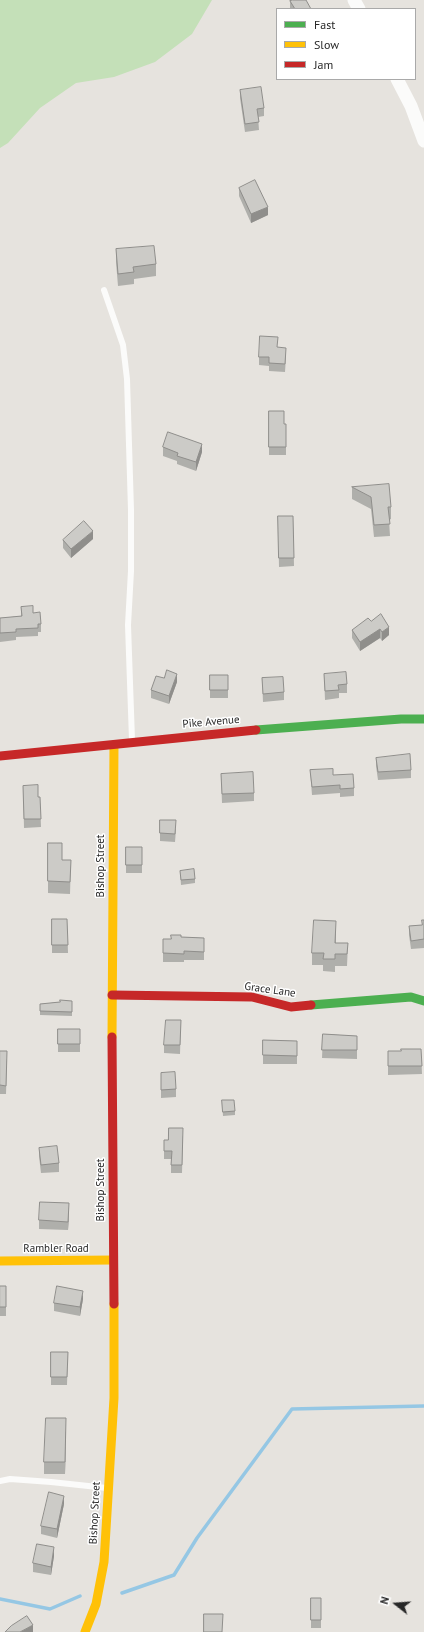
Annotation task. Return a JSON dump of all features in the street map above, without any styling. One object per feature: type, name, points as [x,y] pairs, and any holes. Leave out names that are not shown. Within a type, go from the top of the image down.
[{"type":"street","points":[[398,80],[411,106],[424,141]]},
{"type":"street","name":"Pike Avenue","points":[[0,756],[296,726],[401,719],[424,719]]},
{"type":"street","name":"Bishop Street","points":[[85,1632],[96,1604],[104,1562],[114,1398],[112,996],[114,745]]},
{"type":"street","name":"Grace Lane","points":[[112,996],[252,997],[291,1007],[411,997],[424,1001]]},
{"type":"street","name":"Rambler Road","points":[[0,1261],[113,1260]]},
{"type":"lane","points":[[104,290],[123,345],[127,379],[131,510],[131,571],[128,625],[132,742]]},
{"type":"lane","points":[[0,1481],[10,1479],[108,1488]]},
{"type":"green space","points":[[0,0],[212,0],[192,34],[155,62],[114,77],[76,83],[40,108],[8,143],[0,148]]},
{"type":"building","points":[[306,0],[310,8],[294,8],[290,1]]},
{"type":"building","points":[[261,87],[264,108],[257,109],[259,122],[245,124],[240,90]]},
{"type":"building","points":[[255,180],[268,207],[251,214],[239,188]]},
{"type":"building","points":[[154,246],[156,264],[133,267],[134,272],[118,274],[116,249]]},
{"type":"building","points":[[260,336],[278,337],[277,347],[286,348],[285,364],[269,363],[269,357],[259,357]]},
{"type":"building","points":[[269,411],[284,411],[284,424],[286,424],[286,447],[269,447]]},
{"type":"building","points":[[168,432],[202,444],[196,462],[177,456],[178,453],[163,447]]},
{"type":"building","points":[[389,484],[391,507],[388,507],[390,524],[374,525],[371,497],[352,487]]},
{"type":"building","points":[[278,516],[293,516],[294,558],[279,558]]},
{"type":"building","points":[[84,521],[93,531],[71,549],[63,540]]},
{"type":"building","points":[[33,606],[33,613],[40,612],[41,624],[38,624],[38,628],[16,629],[16,632],[0,633],[0,618],[22,616],[21,607]]},
{"type":"building","points":[[381,614],[389,627],[382,632],[380,629],[360,642],[352,630],[368,618],[371,621]]},
{"type":"building","points":[[167,670],[177,674],[169,696],[151,690],[156,676],[164,678]]},
{"type":"building","points":[[346,672],[347,684],[338,685],[339,690],[325,691],[324,674]]},
{"type":"building","points":[[210,675],[228,675],[228,690],[210,690]]},
{"type":"building","points":[[283,677],[284,692],[263,694],[262,678]]},
{"type":"building","points":[[410,754],[411,770],[378,772],[376,758]]},
{"type":"building","points":[[333,769],[333,775],[353,774],[354,788],[340,789],[340,785],[312,787],[310,770]]},
{"type":"building","points":[[253,772],[254,793],[222,794],[221,774]]},
{"type":"building","points":[[38,785],[41,819],[24,819],[23,786]]},
{"type":"building","points":[[160,820],[176,820],[175,834],[160,833]]},
{"type":"building","points":[[48,843],[62,843],[62,860],[71,860],[70,882],[48,881]]},
{"type":"building","points":[[126,847],[142,847],[142,865],[126,865]]},
{"type":"building","points":[[194,869],[195,879],[181,880],[180,871]]},
{"type":"building","points":[[52,919],[67,919],[68,945],[52,945]]},
{"type":"building","points":[[314,920],[336,921],[335,943],[348,943],[347,954],[335,954],[335,959],[323,959],[324,953],[312,953]]},
{"type":"building","points":[[422,920],[424,920],[424,939],[411,941],[409,926],[422,925]]},
{"type":"building","points":[[171,935],[204,938],[204,952],[184,951],[184,954],[163,953],[163,939],[171,939]]},
{"type":"building","points":[[60,1000],[72,1001],[72,1012],[40,1011],[40,1004],[60,1002]]},
{"type":"building","points":[[166,1020],[181,1020],[180,1045],[164,1045]]},
{"type":"building","points":[[58,1029],[80,1029],[80,1044],[58,1044]]},
{"type":"building","points":[[323,1034],[357,1036],[357,1050],[322,1050]]},
{"type":"building","points":[[263,1040],[297,1041],[297,1056],[263,1055]]},
{"type":"building","points":[[401,1049],[421,1049],[422,1066],[388,1066],[388,1051],[401,1051]]},
{"type":"building","points":[[0,1051],[7,1051],[6,1086],[0,1085]]},
{"type":"building","points":[[175,1072],[176,1089],[161,1090],[161,1073]]},
{"type":"building","points":[[222,1100],[234,1100],[235,1111],[223,1112]]},
{"type":"building","points":[[169,1128],[183,1128],[182,1165],[171,1165],[172,1151],[164,1151],[164,1140],[168,1140]]},
{"type":"building","points":[[57,1146],[59,1163],[41,1165],[39,1148]]},
{"type":"building","points":[[40,1202],[69,1203],[68,1222],[39,1220]]},
{"type":"building","points":[[0,1286],[6,1286],[6,1307],[0,1307]]},
{"type":"building","points":[[57,1286],[83,1291],[80,1307],[54,1303]]},
{"type":"building","points":[[51,1352],[68,1352],[67,1377],[51,1377]]},
{"type":"building","points":[[46,1418],[66,1418],[65,1462],[44,1462]]},
{"type":"building","points":[[49,1492],[64,1496],[57,1529],[41,1526]]},
{"type":"building","points":[[37,1544],[54,1547],[51,1567],[33,1563]]},
{"type":"building","points":[[311,1598],[321,1598],[321,1620],[311,1620]]},
{"type":"building","points":[[204,1614],[223,1614],[222,1632],[204,1632]]},
{"type":"building","points":[[27,1616],[33,1625],[20,1632],[5,1632],[11,1626]]},
{"type":"waterway","points":[[122,1593],[174,1575],[197,1538],[292,1409],[424,1406]]},
{"type":"waterway","points":[[0,1599],[50,1609],[80,1596]]},
{"type":"traffic: fast","points":[[256,730],[401,719],[424,719]]},
{"type":"traffic: fast","points":[[311,1005],[411,997],[424,1001]]},
{"type":"traffic: slow","points":[[112,1037],[114,745]]},
{"type":"traffic: slow","points":[[0,1261],[113,1260]]},
{"type":"traffic: slow","points":[[85,1632],[96,1604],[104,1562],[114,1398],[114,1304]]},
{"type":"traffic: jam","points":[[0,756],[256,730]]},
{"type":"traffic: jam","points":[[112,995],[252,997],[291,1007],[311,1005]]},
{"type":"traffic: jam","points":[[112,1037],[114,1304]]}]
